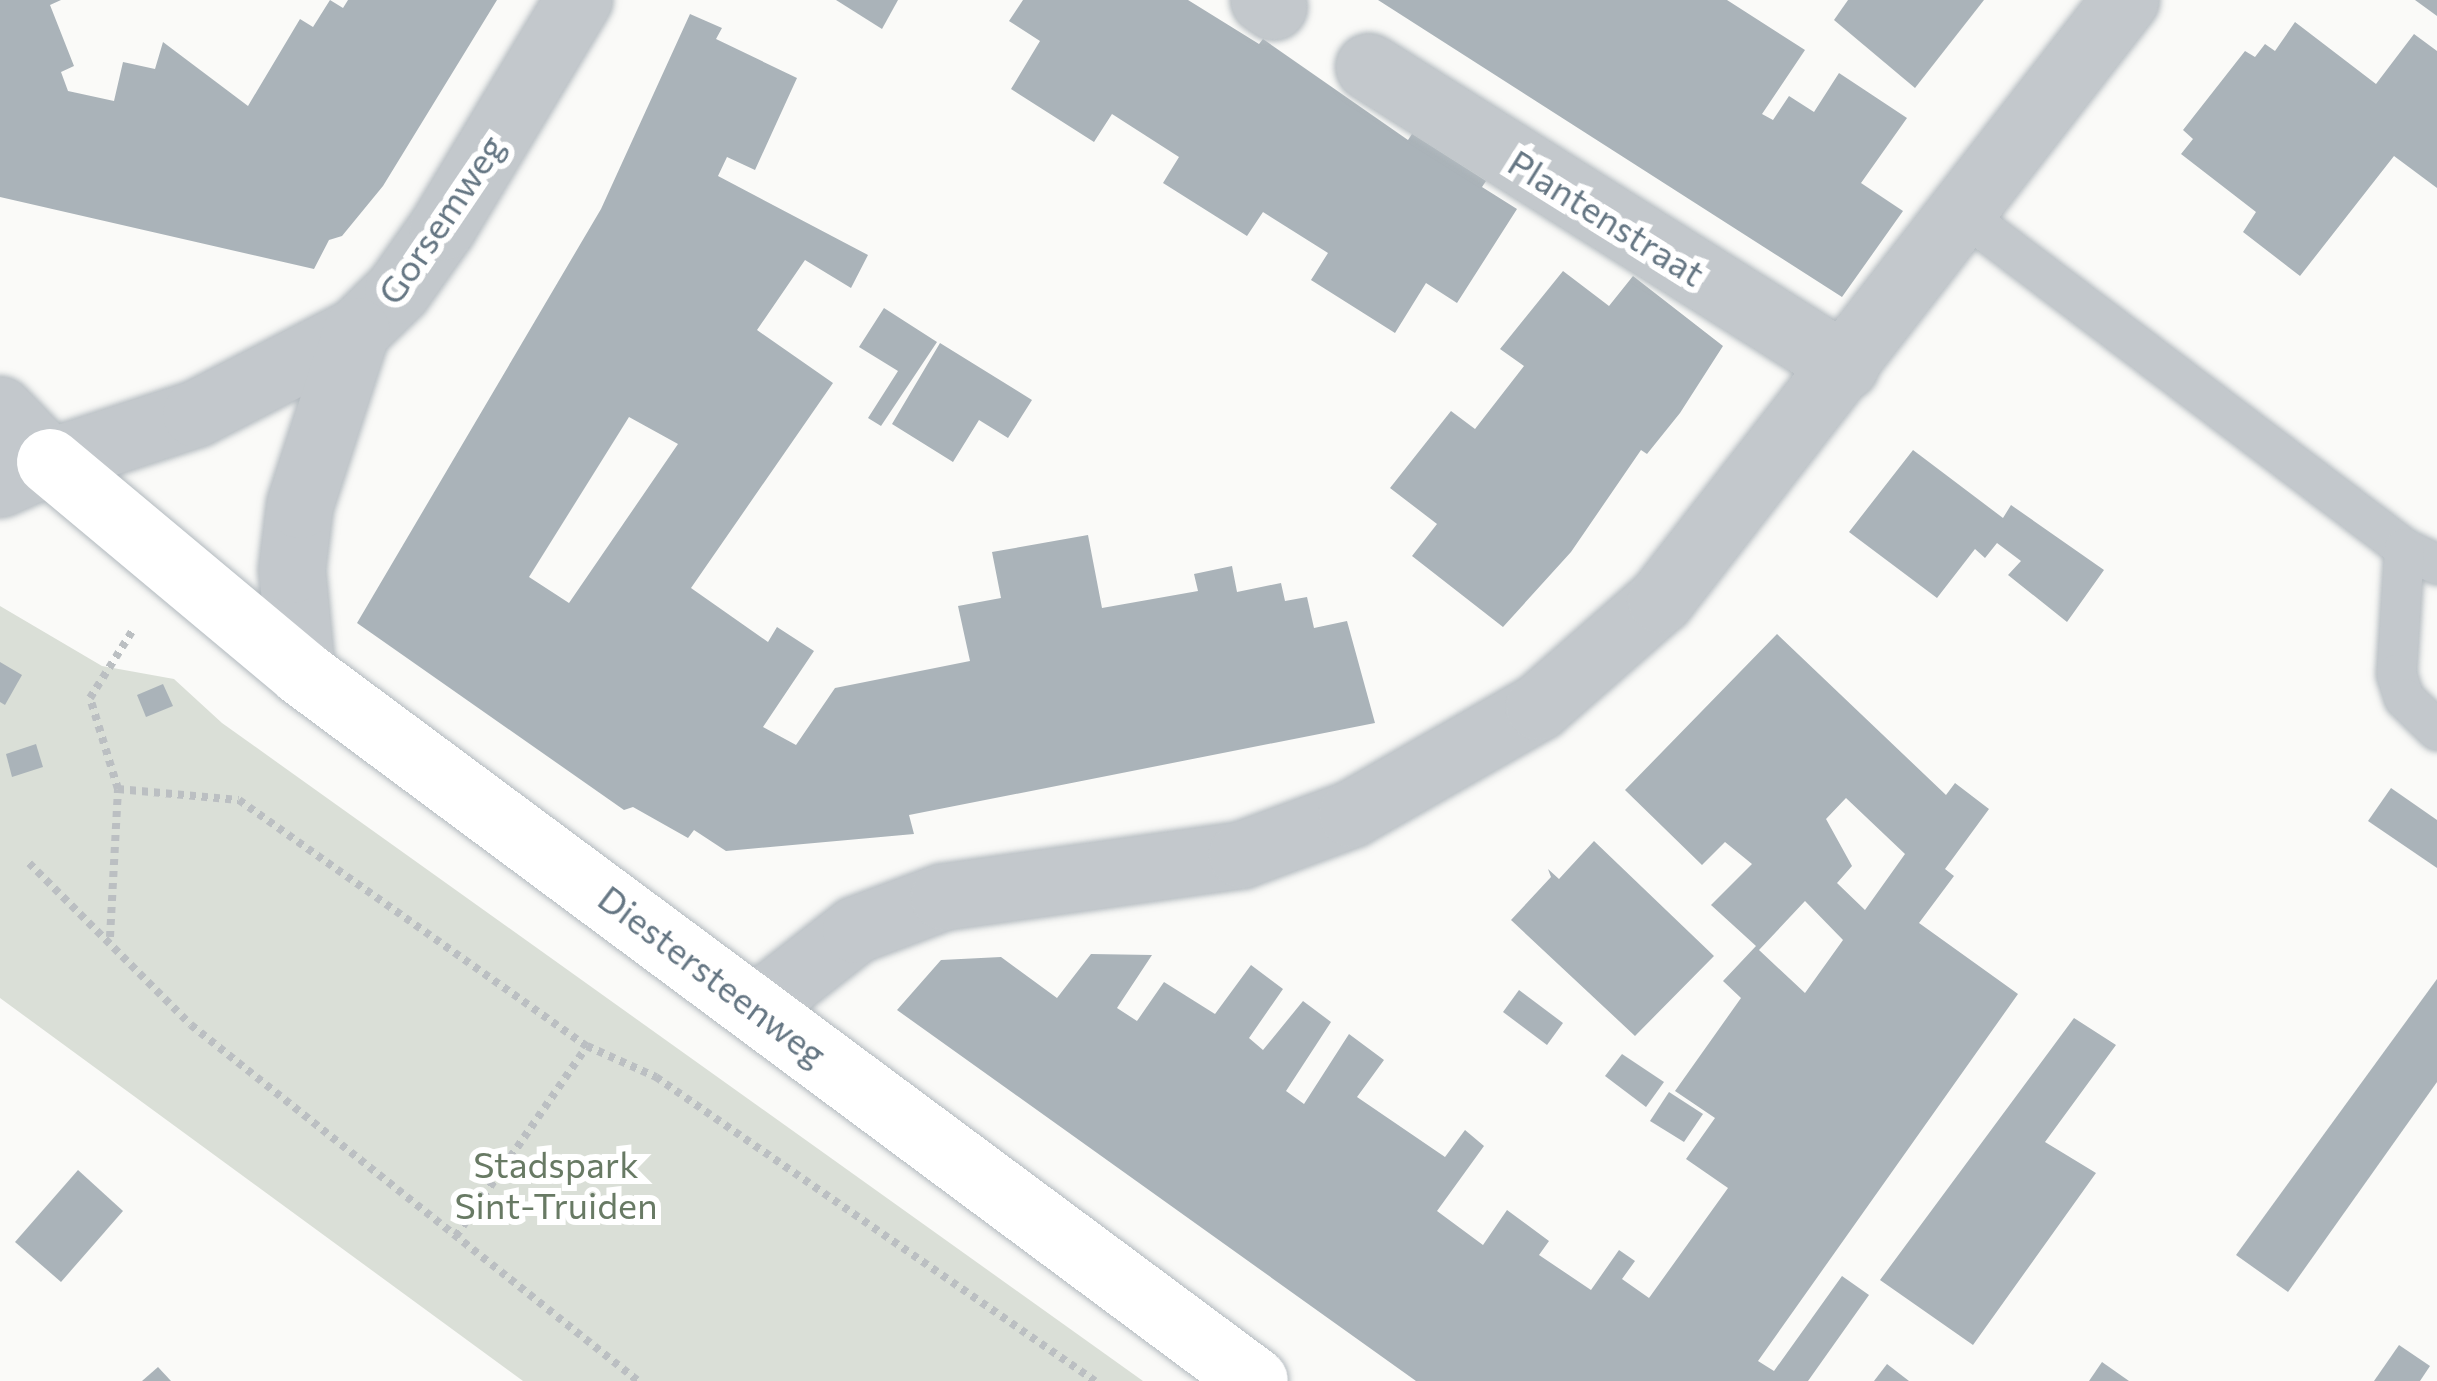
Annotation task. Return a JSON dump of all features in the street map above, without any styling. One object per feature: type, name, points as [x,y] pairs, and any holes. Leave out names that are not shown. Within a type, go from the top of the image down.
[{"type":"main road","name":"Diestersteenweg","points":[[25,473],[172,568],[302,673],[759,1006],[1255,1381]]},
{"type":"street","name":"Gorsemweg","points":[[25,473],[196,414],[358,331],[398,291],[442,227],[579,0]]},
{"type":"street","points":[[759,1006],[856,930],[944,897],[1242,855],[1433,772],[1539,707],[1661,600],[2126,0]]},
{"type":"street","name":"Plantenstraat","points":[[1369,67],[1846,367]]},
{"type":"street","points":[[302,673],[292,570],[301,506],[358,331]]},
{"type":"street","points":[[0,410],[25,473]]},
{"type":"lane","points":[[1963,214],[2421,556],[2396,674],[2404,698],[2437,730]]},
{"type":"path","points":[[110,939],[118,789],[90,698],[172,568]]},
{"type":"path","points":[[118,789],[239,800],[587,1046],[656,1077],[1095,1381]]},
{"type":"path","points":[[28,863],[110,939],[191,1025],[638,1381]]},
{"type":"path","points":[[456,1236],[587,1046]]},
{"type":"green space","name":"Stadspark Sint-Truiden","points":[[0,606],[102,666],[174,679],[222,723],[1143,1381],[523,1381],[0,998]]},
{"type":"building","points":[[0,0],[61,0],[50,5],[74,66],[61,72],[68,91],[114,101],[123,62],[155,69],[163,42],[248,106],[300,19],[313,27],[330,0],[343,8],[348,0],[497,0],[383,186],[342,236],[329,240],[314,269],[0,197]]},
{"type":"building","points":[[836,0],[898,0],[882,29]]},
{"type":"building","points":[[1023,0],[1188,0],[1259,44],[1263,39],[1408,140],[1412,134],[1486,181],[1482,187],[1517,209],[1457,303],[1426,283],[1395,333],[1311,280],[1328,253],[1263,212],[1247,236],[1163,183],[1179,157],[1112,114],[1094,142],[1011,89],[1040,41],[1009,21]]},
{"type":"building","points":[[1378,0],[1727,0],[1805,50],[1762,114],[1773,120],[1789,96],[1814,112],[1839,73],[1907,118],[1861,183],[1903,211],[1842,297]]},
{"type":"building","points":[[1848,0],[1984,0],[1915,88],[1834,20]]},
{"type":"building","points":[[2415,0],[2437,0],[2437,16]]},
{"type":"building","points":[[690,14],[722,28],[716,39],[797,78],[755,170],[727,157],[718,176],[868,255],[851,288],[805,260],[757,330],[833,383],[691,588],[768,642],[777,627],[814,651],[763,727],[796,745],[835,688],[970,661],[958,606],[1001,598],[992,552],[1088,535],[1102,608],[1198,591],[1194,574],[1232,566],[1237,592],[1281,583],[1285,601],[1307,597],[1314,628],[1347,621],[1375,723],[909,815],[914,834],[726,851],[694,830],[688,838],[633,807],[624,810],[357,623],[601,209]],"holes":[[[629,417],[678,444],[569,603],[529,577]]]},
{"type":"building","points":[[2295,22],[2376,84],[2414,34],[2437,51],[2437,188],[2394,156],[2300,276],[2243,232],[2256,212],[2181,154],[2193,139],[2183,130],[2245,51],[2255,57],[2265,44],[2275,51]]},
{"type":"building","points":[[1563,271],[1609,306],[1633,276],[1723,346],[1680,413],[1647,454],[1641,450],[1571,552],[1503,627],[1412,556],[1437,524],[1390,488],[1451,411],[1475,429],[1524,366],[1500,349]]},
{"type":"building","points":[[884,308],[937,342],[881,426],[868,418],[898,371],[859,347]]},
{"type":"building","points":[[940,343],[1032,400],[1008,438],[979,420],[953,462],[892,424]]},
{"type":"building","points":[[1913,450],[2003,518],[2011,505],[2104,570],[2067,622],[2008,575],[2021,561],[1997,543],[1985,558],[1975,549],[1937,598],[1849,532]]},
{"type":"building","points":[[1777,634],[1946,795],[1955,783],[1989,809],[1945,869],[1954,876],[1919,923],[2018,994],[1758,1361],[1774,1371],[1842,1276],[1869,1295],[1808,1381],[1416,1381],[897,1010],[941,960],[1001,957],[1057,998],[1091,954],[1152,955],[1117,1008],[1137,1021],[1164,982],[1215,1014],[1251,965],[1283,989],[1249,1038],[1263,1050],[1303,1001],[1331,1022],[1286,1091],[1304,1104],[1349,1034],[1384,1060],[1357,1097],[1445,1157],[1465,1130],[1484,1146],[1437,1211],[1483,1245],[1507,1210],[1549,1241],[1539,1255],[1591,1290],[1619,1250],[1635,1261],[1622,1279],[1649,1298],[1728,1188],[1686,1159],[1715,1118],[1675,1091],[1741,998],[1723,981],[1756,946],[1711,905],[1752,864],[1725,842],[1702,865],[1625,790]],"holes":[[[1846,798],[1905,854],[1865,910],[1837,883],[1852,866],[1826,819]],[[1805,901],[1843,940],[1805,993],[1759,950]]]},
{"type":"building","points":[[0,662],[22,675],[5,705],[0,702]]},
{"type":"building","points":[[163,684],[173,706],[146,717],[137,695]]},
{"type":"building","points":[[36,744],[43,767],[12,777],[6,754]]},
{"type":"building","points":[[2391,788],[2437,820],[2437,868],[2368,821]]},
{"type":"building","points":[[1594,841],[1714,956],[1635,1036],[1511,920],[1551,877],[1548,869],[1559,879]]},
{"type":"building","points":[[2437,979],[2437,1082],[2288,1292],[2236,1255]]},
{"type":"building","points":[[1519,990],[1563,1023],[1547,1045],[1503,1012]]},
{"type":"building","points":[[2074,1018],[2116,1045],[2045,1142],[2096,1173],[1973,1345],[1880,1280]]},
{"type":"building","points":[[1622,1054],[1664,1082],[1646,1107],[1605,1076]]},
{"type":"building","points":[[1669,1092],[1703,1114],[1684,1142],[1650,1121]]},
{"type":"building","points":[[78,1170],[123,1211],[61,1282],[15,1242]]},
{"type":"building","points":[[2399,1345],[2430,1366],[2420,1381],[2374,1381]]},
{"type":"building","points":[[2102,1362],[2129,1381],[2089,1381]]},
{"type":"building","points":[[1887,1364],[1909,1381],[1874,1381]]},
{"type":"building","points":[[158,1367],[171,1381],[142,1381]]}]
